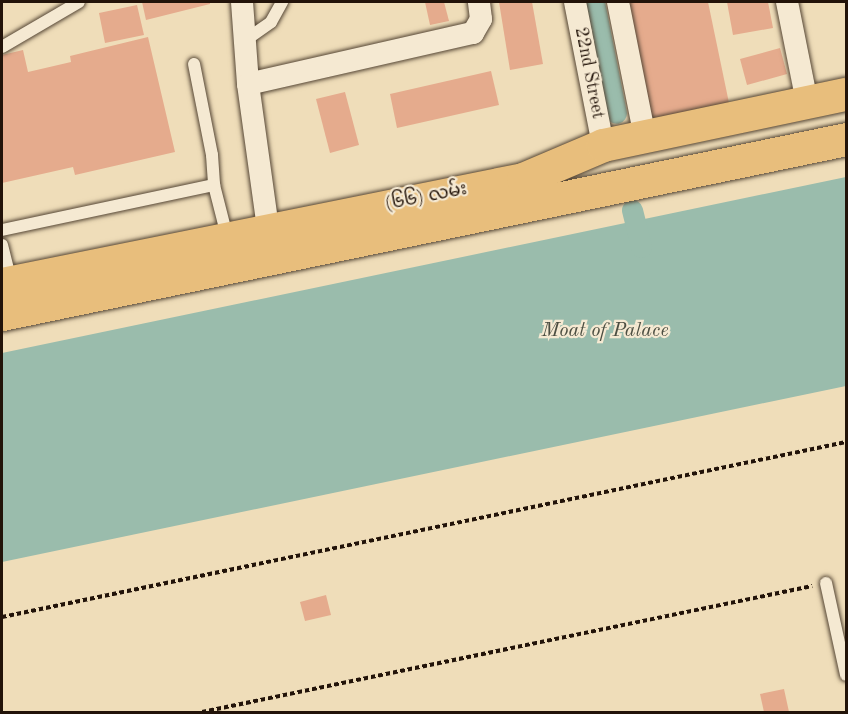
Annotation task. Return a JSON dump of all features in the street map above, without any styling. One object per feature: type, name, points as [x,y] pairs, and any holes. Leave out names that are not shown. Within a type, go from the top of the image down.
[{"type":"main road","name":"(၆၆) လမ်း","points":[[6,283],[227,236],[523,178],[603,146],[846,94]]},
{"type":"main road","name":"(၆၆) လမ်း","points":[[2,314],[273,260],[846,139]]},
{"type":"street","points":[[242,2],[247,39],[248,84],[273,260]]},
{"type":"street","points":[[248,84],[473,33],[482,19],[479,2]]},
{"type":"street","name":"22nd Street","points":[[575,2],[603,146]]},
{"type":"street","points":[[618,2],[645,137]]},
{"type":"street","points":[[787,2],[807,102]]},
{"type":"lane","points":[[2,47],[79,2]]},
{"type":"lane","points":[[247,39],[271,22],[282,2]]},
{"type":"lane","points":[[194,64],[213,155],[214,185],[227,236]]},
{"type":"lane","points":[[2,230],[214,185]]},
{"type":"lane","points":[[2,244],[6,283]]},
{"type":"lane","points":[[826,583],[846,675]]},
{"type":"path","points":[[2,616],[846,442]]},
{"type":"path","points":[[202,712],[826,583]]},
{"type":"water","name":"Moat of Palace","points":[[846,177],[846,386],[2,562],[2,353]]},
{"type":"building","points":[[142,2],[210,2],[210,4],[146,20]]},
{"type":"building","points":[[425,2],[444,2],[449,21],[430,25]]},
{"type":"building","points":[[499,2],[532,2],[543,64],[510,70]]},
{"type":"building","points":[[623,2],[708,2],[729,103],[648,120]]},
{"type":"building","points":[[727,2],[768,2],[773,28],[733,35]]},
{"type":"building","points":[[137,5],[144,35],[105,43],[99,13]]},
{"type":"building","points":[[148,37],[175,152],[75,175],[73,167],[2,183],[2,55],[23,50],[28,72],[71,62],[70,56]]},
{"type":"building","points":[[780,48],[787,74],[747,85],[740,59]]},
{"type":"building","points":[[491,71],[499,105],[397,128],[390,94]]},
{"type":"building","points":[[345,92],[359,145],[330,153],[316,99]]},
{"type":"building","points":[[326,595],[331,615],[305,621],[300,602]]},
{"type":"building","points":[[784,689],[789,712],[764,712],[760,694]]},
{"type":"waterway","points":[[594,2],[616,113]]},
{"type":"waterway","points":[[632,210],[641,247]]}]
